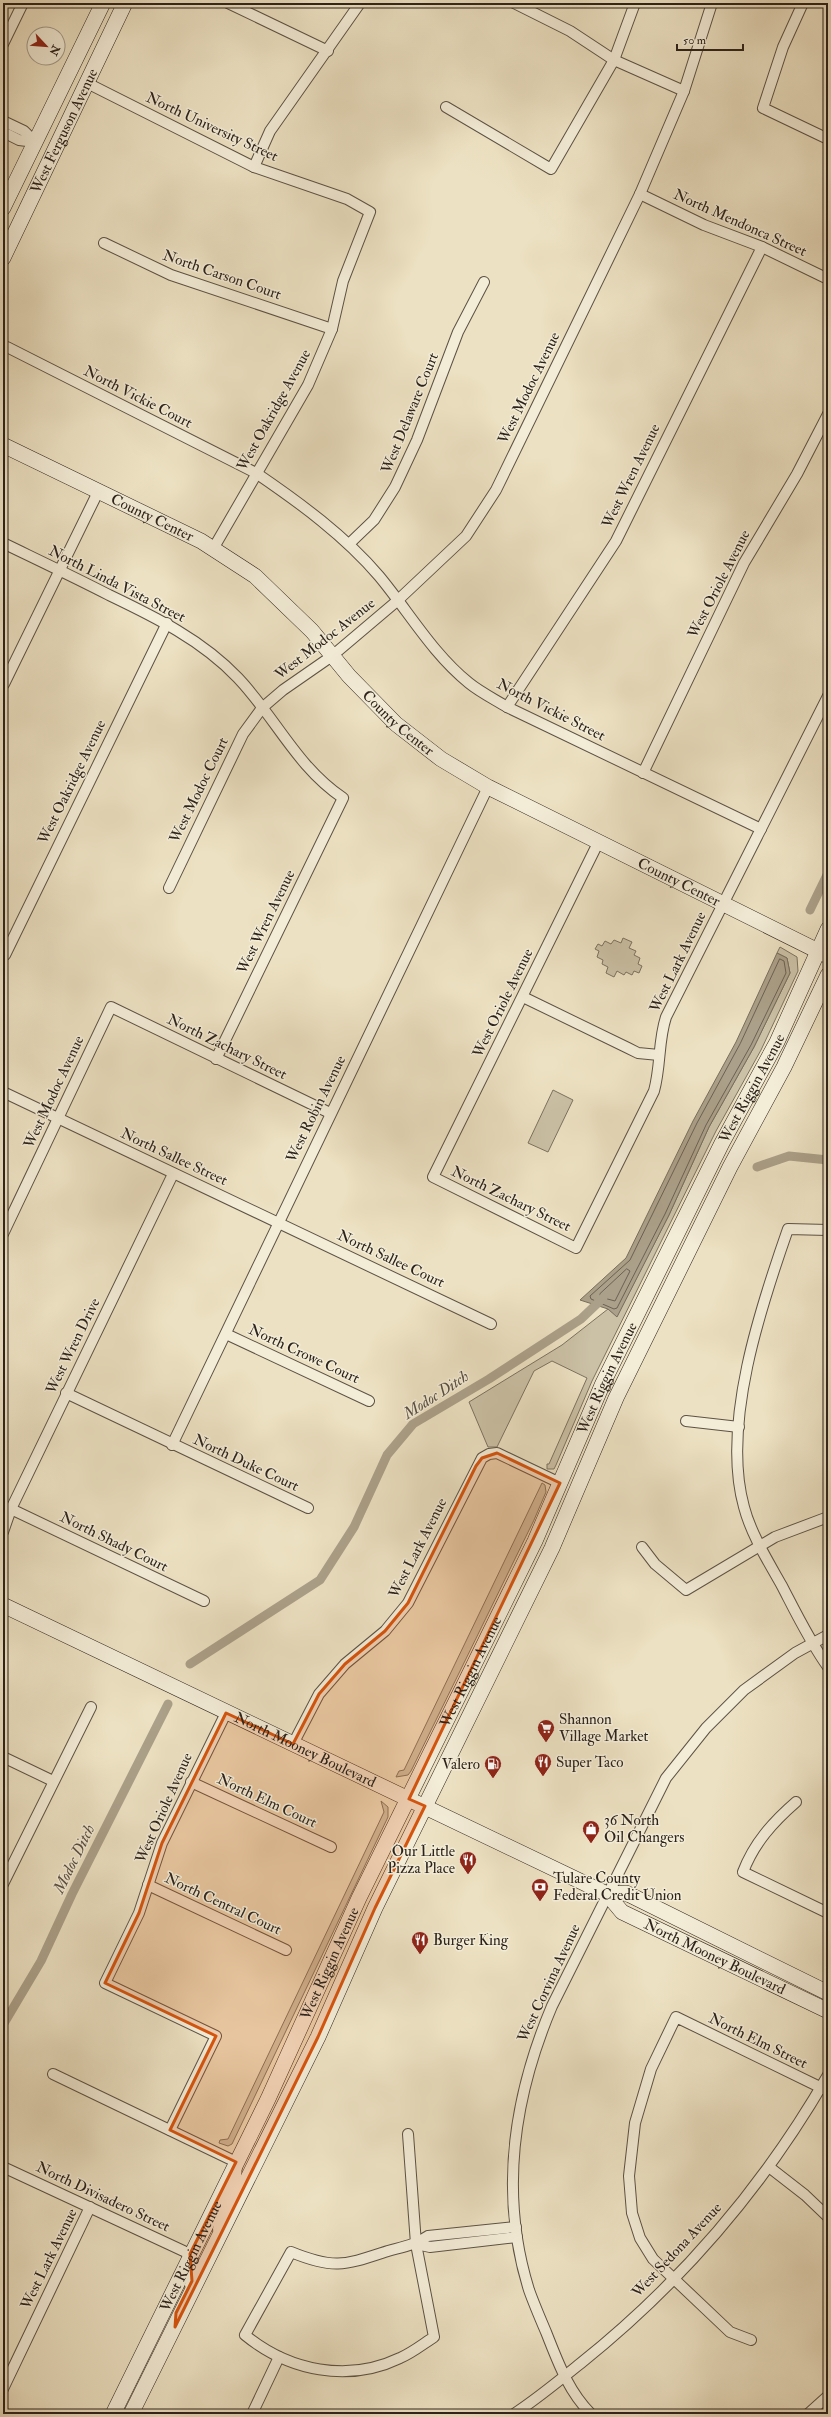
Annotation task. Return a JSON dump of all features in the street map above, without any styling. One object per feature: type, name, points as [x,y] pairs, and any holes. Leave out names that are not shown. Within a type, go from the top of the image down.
[{"type":"main road","name":"West Ferguson Avenue","points":[[3,208],[103,3]]},
{"type":"main road","name":"West Ferguson Avenue","points":[[3,258],[125,3]]},
{"type":"main road","name":"County Center","points":[[3,445],[213,549],[255,576],[312,631],[350,676],[396,724],[441,759],[488,787],[823,954]]},
{"type":"main road","name":"West Riggin Avenue","points":[[113,2414],[190,2254],[268,2099],[360,1898],[535,1541],[601,1388],[722,1143],[823,954],[828,929]]},
{"type":"main road","name":"West Riggin Avenue","points":[[131,2414],[318,2037],[375,1908],[552,1548],[616,1398],[730,1168],[784,1067],[828,975]]},
{"type":"main road","name":"North Mooney Boulevard","points":[[3,1605],[607,1894],[622,1912],[828,2011]]},
{"type":"main road","name":"North Mooney Boulevard","points":[[607,1894],[626,1894],[828,1993]]},
{"type":"main road","points":[[261,2153],[256,2151],[256,2147],[270,2108],[268,2099]]},
{"type":"street","points":[[3,44],[23,3]]},
{"type":"street","points":[[228,3],[328,51]]},
{"type":"street","points":[[254,167],[270,131],[328,51],[360,3]]},
{"type":"street","points":[[514,3],[570,31],[614,60],[684,91]]},
{"type":"street","points":[[446,107],[551,169],[614,60],[635,3]]},
{"type":"street","name":"West Modoc Avenue","points":[[262,708],[283,690],[332,656],[397,601],[466,536],[496,490],[640,194],[684,91],[712,3]]},
{"type":"street","points":[[803,3],[783,47],[763,108],[828,139]]},
{"type":"street","name":"North University Street","points":[[87,84],[254,167],[347,199],[370,212]]},
{"type":"street","points":[[3,121],[24,131],[35,142]]},
{"type":"street","points":[[3,132],[19,140],[35,142]]},
{"type":"street","name":"North Mendonca Street","points":[[640,194],[704,225],[762,247],[828,279]]},
{"type":"street","name":"West Oakridge Avenue","points":[[213,549],[308,385],[332,329],[343,281],[370,212]]},
{"type":"street","name":"North Carson Court","points":[[104,243],[171,275],[332,329]]},
{"type":"street","name":"West Wren Avenue","points":[[507,707],[616,541],[762,247]]},
{"type":"street","name":"West Delaware Court","points":[[348,544],[374,520],[395,487],[417,440],[458,332],[484,282]]},
{"type":"street","name":"North Vickie Court","points":[[7,347],[256,473]]},
{"type":"street","name":"West Oriole Avenue","points":[[642,772],[744,563],[797,474],[828,414]]},
{"type":"street","name":"North Vickie Street","points":[[256,473],[292,497],[348,544],[379,576],[433,648],[469,683],[507,707],[761,828]]},
{"type":"street","points":[[4,684],[98,492]]},
{"type":"street","name":"North Linda Vista Street","points":[[3,542],[166,623],[204,648],[238,678],[289,746],[332,790],[343,798]]},
{"type":"street","name":"West Oakridge Avenue","points":[[4,954],[166,623]]},
{"type":"street","name":"West Lark Avenue","points":[[576,1248],[654,1091],[660,1067],[659,1055],[662,1028],[666,1017],[828,696]]},
{"type":"street","name":"West Modoc Court","points":[[169,888],[243,734],[262,708]]},
{"type":"street","name":"West Robin Avenue","points":[[172,1445],[330,1113],[488,787]]},
{"type":"street","name":"West Wren Avenue","points":[[216,1059],[343,798]]},
{"type":"street","name":"West Oriole Avenue","points":[[433,1177],[599,841]]},
{"type":"street","points":[[523,996],[638,1053],[659,1055]]},
{"type":"street","name":"West Modoc Avenue","points":[[3,1234],[111,1007]]},
{"type":"street","name":"North Zachary Street","points":[[111,1007],[330,1113]]},
{"type":"street","points":[[3,1092],[58,1119]]},
{"type":"street","name":"North Sallee Street","points":[[58,1119],[278,1222]]},
{"type":"street","name":"West Wren Drive","points":[[3,1532],[11,1509],[66,1393],[174,1174]]},
{"type":"street","name":"North Zachary Street","points":[[433,1177],[576,1248]]},
{"type":"street","name":"North Sallee Court","points":[[278,1222],[491,1324]]},
{"type":"street","points":[[828,1230],[788,1229],[765,1295],[756,1328],[748,1364],[737,1452],[740,1486],[744,1507],[760,1546],[813,1644],[828,1667]]},
{"type":"street","name":"North Crowe Court","points":[[226,1334],[370,1401]]},
{"type":"street","name":"North Duke Court","points":[[66,1393],[172,1445],[308,1508]]},
{"type":"street","points":[[686,1421],[739,1427]]},
{"type":"street","name":"West Lark Avenue","points":[[293,1744],[319,1694],[345,1664],[385,1631],[408,1603],[476,1466],[482,1458],[489,1454],[497,1453],[560,1483]]},
{"type":"street","name":"North Shady Court","points":[[11,1509],[204,1601]]},
{"type":"street","points":[[642,1547],[655,1564],[686,1590],[775,1537],[828,1517]]},
{"type":"street","name":"West Corvina Avenue","points":[[564,2377],[530,2290],[517,2237],[512,2179],[521,2098],[538,2039],[552,2006],[666,1778],[706,1728],[744,1690],[795,1653],[828,1635]]},
{"type":"street","points":[[3,1884],[91,1707]]},
{"type":"street","name":"West Oriole Avenue","points":[[170,2130],[216,2036],[105,1983],[139,1913],[162,1842],[226,1713]]},
{"type":"street","points":[[3,1756],[54,1781]]},
{"type":"street","name":"North Elm Court","points":[[191,1782],[331,1847]]},
{"type":"street","points":[[796,1802],[774,1822],[750,1854],[743,1872],[828,1913]]},
{"type":"street","name":"North Central Court","points":[[148,1885],[286,1950]]},
{"type":"street","name":"North Elm Street","points":[[674,2280],[653,2259],[640,2238],[632,2213],[629,2176],[635,2123],[644,2088],[676,2017],[824,2089]]},
{"type":"street","points":[[53,2074],[236,2162],[237,2179],[222,2210],[218,2228],[219,2237]]},
{"type":"street","name":"West Sedona Avenue","points":[[514,2414],[564,2377],[612,2338],[674,2280],[712,2239],[769,2167],[824,2089],[828,2075]]},
{"type":"street","points":[[408,2134],[416,2244],[434,2337],[402,2358],[366,2370],[339,2372],[320,2370],[279,2357],[245,2335],[291,2252],[322,2263],[346,2264],[416,2244],[428,2236],[516,2227]]},
{"type":"street","name":"North Divisadero Street","points":[[3,2167],[190,2254]]},
{"type":"street","points":[[769,2167],[805,2195],[828,2217]]},
{"type":"street","name":"West Lark Avenue","points":[[3,2389],[90,2207]]},
{"type":"street","points":[[416,2244],[430,2247],[517,2237]]},
{"type":"street","points":[[175,2327],[176,2313],[192,2281],[192,2263],[190,2254]]},
{"type":"street","points":[[674,2280],[730,2332],[751,2340]]},
{"type":"street","points":[[252,2414],[279,2357]]},
{"type":"street","points":[[564,2377],[591,2414]]},
{"type":"street","points":[[808,2414],[828,2396]]},
{"type":"highlighted area","points":[[497,1453],[560,1483],[409,1799],[425,1806],[375,1908],[318,2037],[175,2327],[176,2313],[192,2281],[190,2254],[236,2162],[170,2130],[216,2036],[105,1983],[139,1913],[162,1843],[226,1713],[293,1744],[319,1694],[345,1664],[385,1631],[408,1603],[476,1466],[482,1458]]},
{"type":"shaded area","points":[[623,938],[632,942],[629,948],[636,951],[634,955],[640,958],[638,964],[642,966],[639,973],[634,971],[632,975],[626,972],[624,975],[617,971],[614,977],[606,973],[608,967],[602,964],[603,960],[597,957],[599,951],[595,949],[598,944],[602,946],[605,941],[611,944],[614,940],[621,943]]},
{"type":"shaded area","points":[[780,947],[797,957],[798,971],[761,1050],[716,1131],[592,1381],[554,1469],[547,1469],[547,1464],[549,1464],[587,1378],[552,1361],[534,1371],[497,1447],[488,1447],[469,1402],[562,1345],[608,1309],[617,1316],[669,1215],[709,1127],[754,1047],[790,973],[787,958],[777,953]]},
{"type":"shaded area","points":[[553,1090],[573,1100],[548,1152],[528,1143]]},
{"type":"shaded area","points":[[542,1483],[545,1485],[546,1492],[534,1520],[411,1771],[408,1775],[396,1777],[399,1771],[404,1770]]},
{"type":"shaded area","points":[[381,1801],[388,1807],[388,1817],[232,2144],[228,2146],[219,2143],[220,2140],[228,2139],[384,1812]]},
{"type":"water","points":[[777,953],[787,958],[790,973],[754,1047],[709,1127],[669,1215],[617,1317],[608,1309],[580,1300],[626,1258],[693,1121],[736,1042]]},
{"type":"waterway","points":[[810,910],[828,873]]},
{"type":"waterway","points":[[757,1167],[789,1156],[828,1160]]},
{"type":"waterway","name":"Modoc Ditch","points":[[190,1664],[320,1580],[354,1527],[387,1455],[413,1424],[489,1379],[581,1319],[603,1298]]},
{"type":"waterway","name":"Modoc Ditch","points":[[3,2025],[41,1961],[72,1894],[168,1704]]},
{"type":"place","name":"Shannon Village Market","points":[[546,1743]]},
{"type":"place","name":"Super Taco","points":[[543,1777]]},
{"type":"place","name":"Valero","points":[[493,1779]]},
{"type":"place","name":"36 North Oil Changers","points":[[591,1844]]},
{"type":"place","name":"Our Little Pizza Place","points":[[468,1875]]},
{"type":"place","name":"Tulare County Federal Credit Union","points":[[540,1902]]},
{"type":"place","name":"Burger King","points":[[420,1955]]}]
